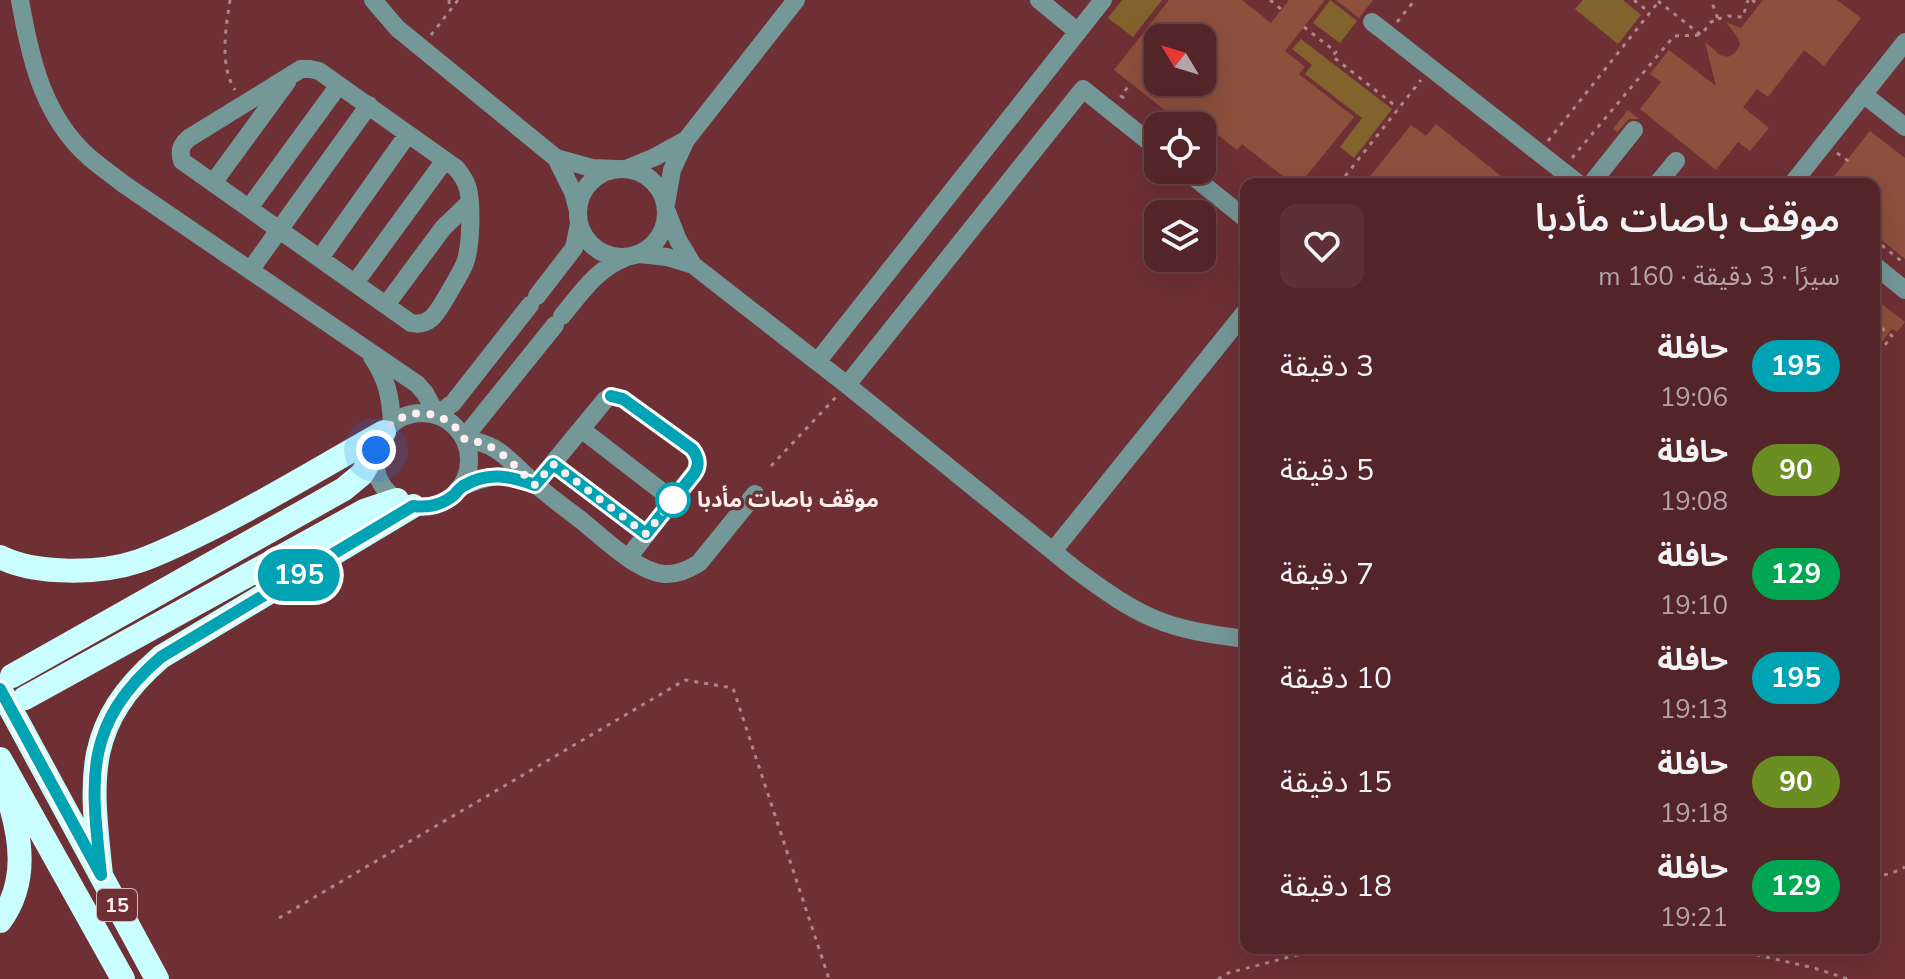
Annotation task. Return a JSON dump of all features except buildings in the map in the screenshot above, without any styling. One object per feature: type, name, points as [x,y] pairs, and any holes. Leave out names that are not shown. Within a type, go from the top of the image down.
[{"type":"highway","points":[[0,557],[64,571],[100,569],[136,562],[242,513],[384,436]]},
{"type":"highway","points":[[6,683],[344,489],[362,474],[384,436]]},
{"type":"highway","points":[[25,698],[364,511],[405,503]]},
{"type":"highway","points":[[101,875],[93,807],[96,756],[106,726],[124,695],[161,657],[405,503]]},
{"type":"highway","name":"15","points":[[6,683],[101,875],[157,979]]},
{"type":"highway","name":"15","points":[[0,759],[123,979]]},
{"type":"highway","points":[[0,772],[18,830],[20,860],[14,897],[0,921]]},
{"type":"street","points":[[20,0],[28,46],[50,109],[88,157],[417,384],[437,415]]},
{"type":"street","points":[[373,0],[397,28],[556,158],[592,168],[636,171],[652,180],[663,195],[678,240],[693,265]]},
{"type":"street","points":[[465,440],[599,272],[616,261],[634,256],[660,237],[664,230],[672,170],[686,140],[796,0]]},
{"type":"street","points":[[1039,0],[1078,32]]},
{"type":"street","points":[[817,362],[1103,0]]},
{"type":"street","points":[[1372,22],[1571,178]]},
{"type":"street","points":[[1797,178],[1905,42]]},
{"type":"street","points":[[301,69],[319,71],[456,168],[468,190],[470,242],[465,262],[435,316],[420,325],[411,323],[182,161],[179,152],[182,143],[243,103],[301,69]]},
{"type":"street","points":[[213,183],[293,73]]},
{"type":"street","points":[[249,208],[339,85]]},
{"type":"street","points":[[847,385],[1083,89],[1144,138]]},
{"type":"street","points":[[1863,94],[1905,127]]},
{"type":"street","points":[[251,269],[369,105]]},
{"type":"street","points":[[1596,178],[1634,130]]},
{"type":"street","points":[[320,258],[408,134]]},
{"type":"street","points":[[437,415],[458,397],[574,248],[579,203],[587,187],[600,175],[655,157],[686,140]]},
{"type":"street","points":[[556,158],[573,192],[587,240],[601,252],[618,257],[667,257],[693,265],[1110,595],[1155,620],[1207,634],[1240,638]]},
{"type":"street","points":[[355,283],[445,160]]},
{"type":"street","points":[[1662,178],[1676,161]]},
{"type":"street","points":[[1202,184],[1240,214]]},
{"type":"street","points":[[386,305],[443,228],[469,203]]},
{"type":"street","points":[[1880,270],[1905,290]]},
{"type":"street","points":[[531,305],[555,324]]},
{"type":"street","points":[[1053,551],[1240,318]]},
{"type":"street","points":[[368,351],[387,385],[391,404],[376,467],[381,482],[390,495],[405,503],[431,506],[448,500],[461,487],[468,472],[469,456],[465,440],[451,422],[437,415],[413,414],[398,420],[384,436]]},
{"type":"street","points":[[535,485],[605,400],[615,396],[688,446],[697,458],[697,469],[628,558]]},
{"type":"street","points":[[581,429],[673,500]]},
{"type":"street","points":[[465,440],[489,444],[535,485],[628,558],[650,571],[663,574],[688,570],[699,563],[755,494]]},
{"type":"street","points":[[553,464],[646,534]]},
{"type":"street","points":[[461,487],[497,475],[535,485]]},
{"type":"path","points":[[230,0],[224,42],[230,83],[243,103]]},
{"type":"path","points":[[449,0],[450,10]]},
{"type":"path","points":[[421,47],[458,0]]},
{"type":"path","points":[[1270,0],[1281,9]]},
{"type":"path","points":[[1387,34],[1415,0]]},
{"type":"path","points":[[1634,0],[1649,12]]},
{"type":"path","points":[[1711,0],[1718,19]]},
{"type":"path","points":[[1701,35],[1711,22],[1728,16],[1743,17],[1750,0],[1759,5]]},
{"type":"path","points":[[1538,152],[1659,1],[1701,35]]},
{"type":"path","points":[[1304,27],[1336,52],[1332,56],[1398,108]]},
{"type":"path","points":[[1562,171],[1674,36],[1701,35]]},
{"type":"path","points":[[1344,178],[1430,68]]},
{"type":"path","points":[[1131,83],[1121,96],[1133,106]]},
{"type":"path","points":[[1880,243],[1905,264]]},
{"type":"path","points":[[1880,327],[1892,336],[1880,351]]},
{"type":"path","points":[[771,466],[847,385]]},
{"type":"path","points":[[279,918],[685,680],[733,688],[829,979]]},
{"type":"path","points":[[1880,875],[1905,867]]},
{"type":"path","points":[[1218,979],[1228,973],[1301,954]]},
{"type":"path","points":[[1753,954],[1848,979]]},
{"type":"shaded area","points":[[1122,0],[1162,0],[1133,37],[1108,18]]},
{"type":"shaded area","points":[[1330,0],[1357,21],[1340,43],[1313,23]]},
{"type":"shaded area","points":[[1583,0],[1623,0],[1641,15],[1618,44],[1575,9]]},
{"type":"shaded area","points":[[1301,39],[1392,109],[1354,158],[1340,147],[1362,118],[1305,74],[1312,65],[1292,49]]},
{"type":"bus line","name":"195","points":[[0,689],[101,875],[93,807],[96,756],[106,726],[124,695],[161,657],[413,506],[439,504],[461,487],[490,476],[514,477],[535,485],[553,464],[646,534],[694,474],[697,458],[692,449],[623,399],[611,396]]},
{"type":"place","name":"موقف باصات مأدبا","points":[[673,500]]},
{"type":"route","points":[[376,450],[384,432],[392,424],[405,416],[429,413],[451,422],[465,440],[489,444],[535,485],[553,464],[646,534],[673,500]]}]
